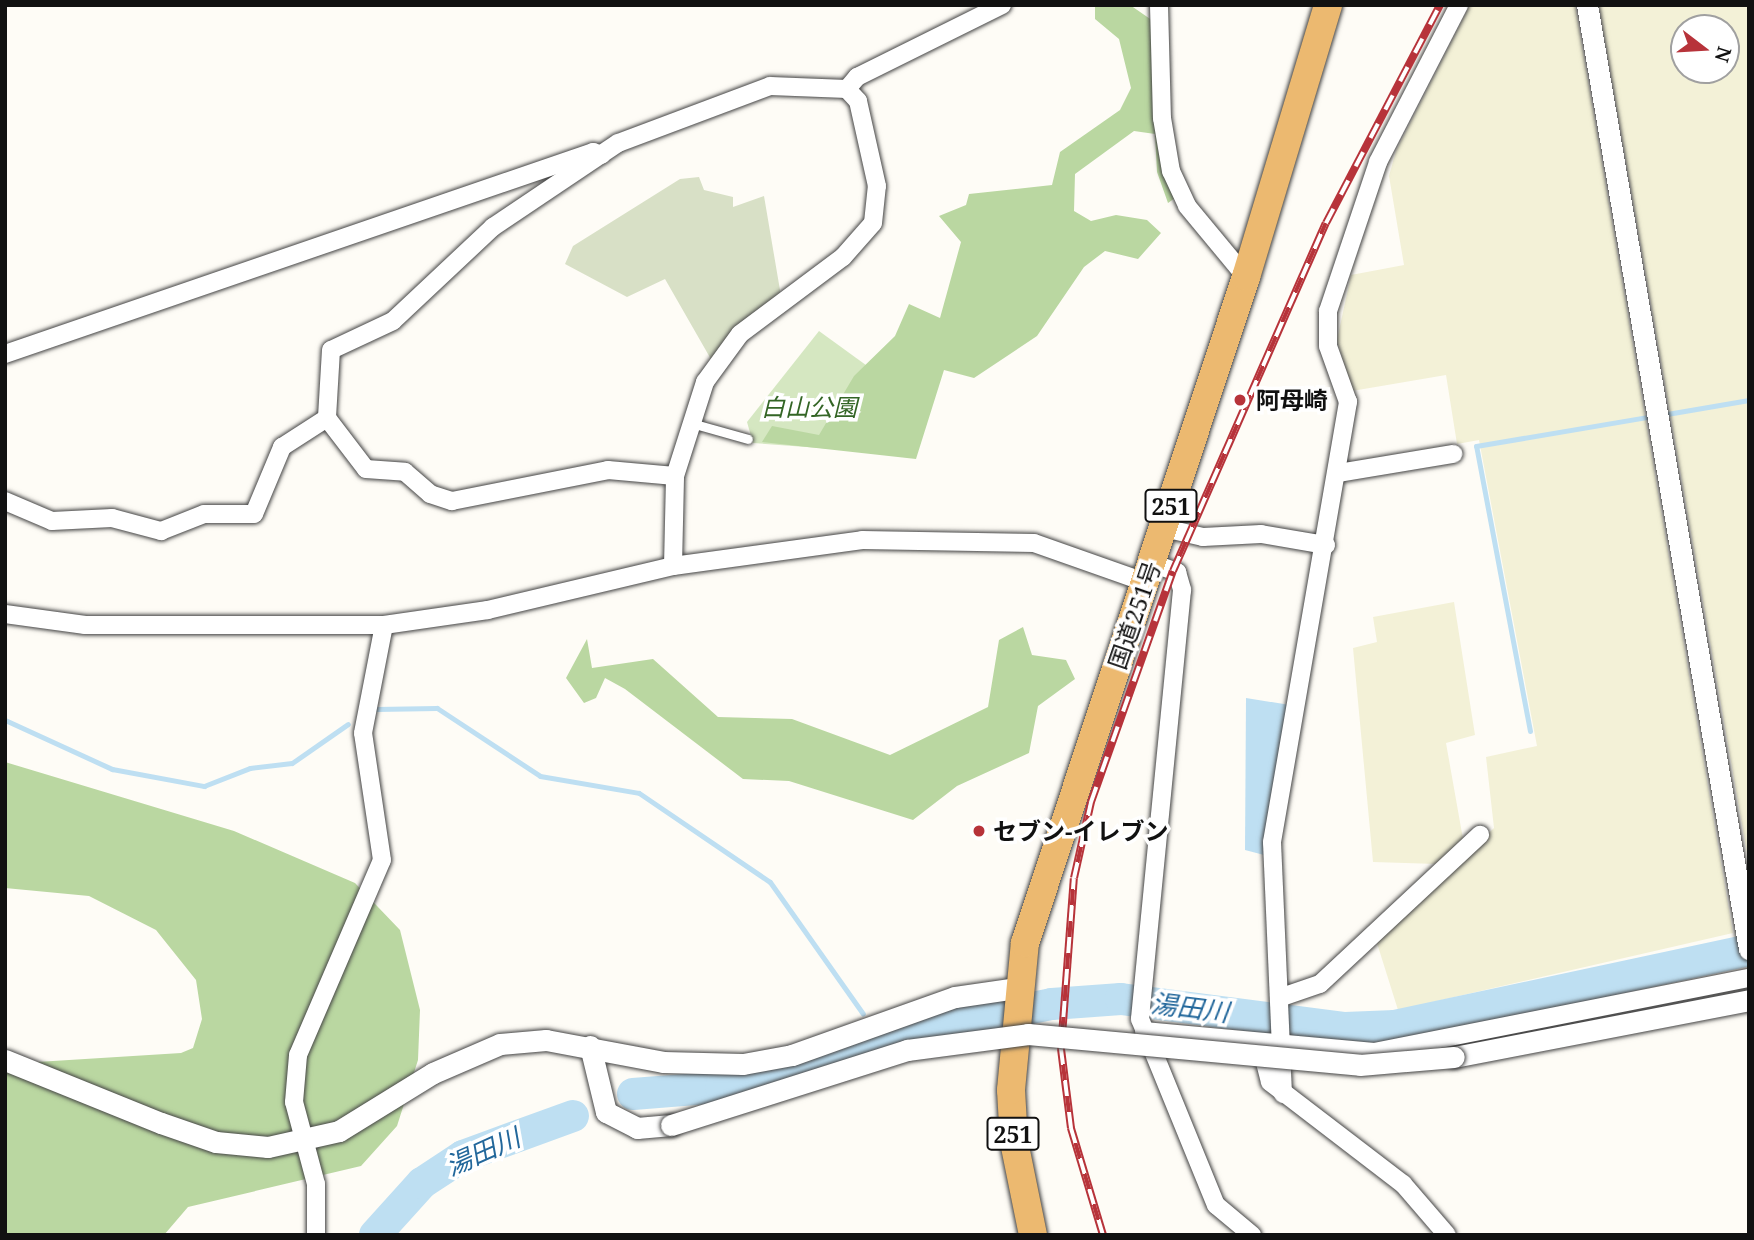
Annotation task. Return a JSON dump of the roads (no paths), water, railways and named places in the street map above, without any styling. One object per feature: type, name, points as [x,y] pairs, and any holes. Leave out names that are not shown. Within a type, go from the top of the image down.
[{"type":"highway","name":"国道251号","points":[[1034,1235],[1013,1142],[1015,1008],[1054,849],[1149,573],[1246,277],[1328,5]]},
{"type":"street","points":[[847,89],[857,77],[1002,5]]},
{"type":"street","points":[[1159,5],[1162,118],[1171,171],[1187,206],[1246,277]]},
{"type":"street","points":[[1283,1094],[1283,1042],[1272,842],[1339,472],[1348,401],[1328,346],[1328,311],[1378,162],[1459,5]]},
{"type":"street","points":[[1587,5],[1748,943]]},
{"type":"street","points":[[673,566],[675,476],[689,422],[705,382],[740,334],[843,257],[873,223],[877,186],[858,101],[847,89],[770,86],[618,143],[493,227],[393,321],[331,350],[327,418],[366,470],[405,472],[430,494],[452,501],[608,470],[675,476]]},
{"type":"street","points":[[5,354],[525,174],[593,152],[602,155]]},
{"type":"street","points":[[5,502],[52,521],[112,518],[161,531],[204,514],[254,514],[282,447],[327,418]]},
{"type":"street","points":[[1339,472],[1453,454]]},
{"type":"street","points":[[1164,528],[1203,537],[1261,534],[1326,545]]},
{"type":"street","points":[[5,614],[85,625],[384,625],[488,610],[673,566],[862,540],[961,538],[1059,549],[1149,573],[1177,572],[1182,590],[1141,992],[1142,1025],[1216,1205],[1252,1235]]},
{"type":"street","points":[[316,1235],[316,1184],[294,1102],[298,1055],[382,860],[363,733],[384,625]]},
{"type":"street","points":[[1280,1003],[1320,984],[1480,835]]},
{"type":"street","points":[[1142,1025],[1260,1043],[1283,1042],[1393,1050],[1749,978]]},
{"type":"street","points":[[5,1060],[216,1142],[305,1144],[339,1131],[472,1053],[529,1041],[590,1046],[663,1062],[743,1064],[792,1055],[955,998],[1015,1008]]},
{"type":"street","points":[[590,1046],[606,1112],[637,1128],[671,1125],[907,1050],[1028,1034],[1360,1065],[1454,1056],[1749,1000]]},
{"type":"street","points":[[1260,1043],[1261,1066],[1283,1094],[1403,1184],[1447,1235]]},
{"type":"lane","points":[[689,422],[748,439]]},
{"type":"water","points":[[1246,698],[1290,705],[1264,855],[1245,850]]},
{"type":"waterway","points":[[1667,414],[1749,400]]},
{"type":"waterway","points":[[1530,731],[1476,446],[1647,417]]},
{"type":"waterway","points":[[376,709],[437,708],[540,776],[639,793],[770,882],[863,1014]]},
{"type":"waterway","points":[[5,720],[112,769],[204,786],[250,768],[292,763],[348,724]]},
{"type":"waterway","name":"湯田川","points":[[633,1094],[721,1087],[913,1032],[1052,1004],[1121,999],[1345,1028],[1395,1026],[1749,950]]},
{"type":"waterway","name":"湯田川","points":[[878,1035],[882,1041]]},
{"type":"waterway","name":"湯田川","points":[[375,1235],[422,1183],[463,1156],[573,1116]]},
{"type":"railway","points":[[1103,1235],[1071,1128],[1061,1049],[1074,878],[1091,802],[1173,571],[1326,223],[1440,5]]},
{"type":"place","name":"阿母崎","points":[[1240,400]]},
{"type":"place","name":"セブン-イレブン","points":[[979,831]]},
{"type":"park label","name":"白山公園","points":[[809,407]]}]
